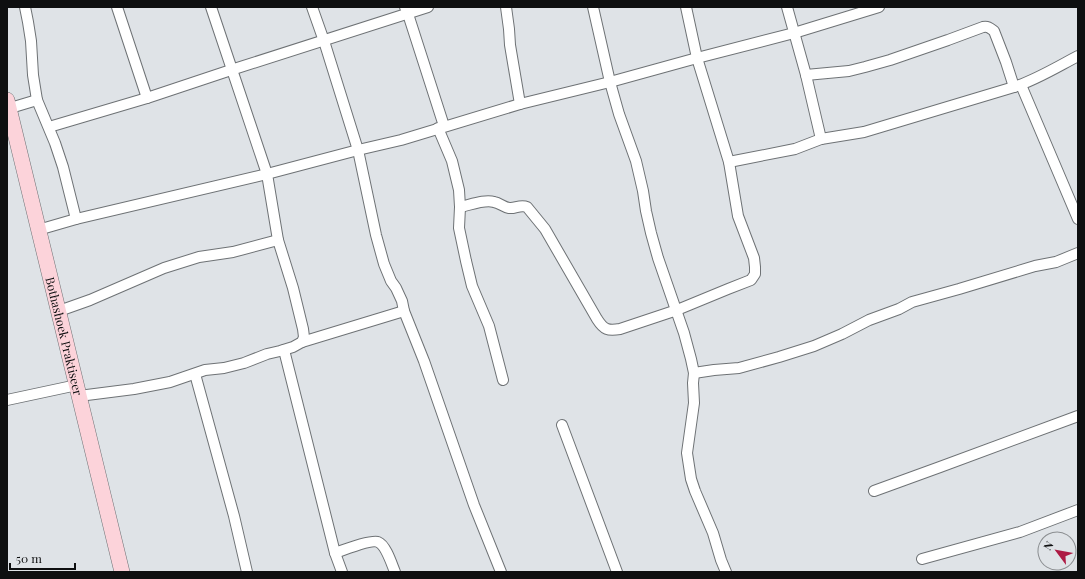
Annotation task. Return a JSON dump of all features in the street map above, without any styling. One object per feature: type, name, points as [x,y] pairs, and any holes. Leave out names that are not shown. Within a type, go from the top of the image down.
[{"type":"street","points":[[25,7],[31,41],[33,75],[37,100],[49,127],[63,167],[76,219]]},
{"type":"street","points":[[117,7],[148,98]]},
{"type":"street","points":[[211,7],[267,174],[278,240],[299,308],[304,337],[302,342]]},
{"type":"street","points":[[312,7],[358,150],[379,246],[391,281],[402,301],[404,311],[424,361],[474,505],[501,572]]},
{"type":"street","points":[[49,127],[148,98],[324,41],[407,10],[428,7]]},
{"type":"street","points":[[506,7],[510,45],[520,104]]},
{"type":"street","points":[[593,7],[610,82],[619,114],[636,161],[646,211],[658,258],[677,310],[694,373],[694,403],[687,453],[691,479],[695,492],[715,537],[726,572]]},
{"type":"street","points":[[460,207],[488,201],[495,202],[507,208],[527,207],[545,229],[597,319],[607,330],[620,329],[677,310],[751,280],[755,274],[754,258],[738,216],[729,162],[697,58],[686,7]]},
{"type":"street","points":[[787,7],[821,139]]},
{"type":"street","points":[[38,230],[76,219],[267,174],[401,140],[520,104],[610,82],[794,33],[880,7]]},
{"type":"street","points":[[407,10],[456,176],[460,207],[459,228],[472,286],[490,326],[503,380]]},
{"type":"street","points":[[806,76],[850,71],[890,60],[986,26],[990,28],[994,31],[1006,62],[1078,219]]},
{"type":"street","points":[[729,162],[795,149],[821,139],[864,132],[1018,86],[1078,56]]},
{"type":"street","points":[[8,106],[37,100]]},
{"type":"street","name":"Bothashoek Praktiseer","points":[[8,106],[122,572]]},
{"type":"street","points":[[59,311],[90,300],[164,268],[199,257],[233,252],[278,240]]},
{"type":"street","points":[[694,373],[744,367],[779,357],[814,346],[842,334],[868,320],[899,309],[912,302],[1035,266],[1056,262],[1078,253]]},
{"type":"street","points":[[7,400],[78,390],[93,395],[161,384],[205,370],[224,368],[244,363],[267,354],[293,347],[302,342],[404,311]]},
{"type":"street","points":[[284,350],[335,553],[342,572]]},
{"type":"street","points":[[195,374],[234,516],[247,572]]},
{"type":"street","points":[[874,491],[1078,416]]},
{"type":"street","points":[[562,425],[617,572]]},
{"type":"street","points":[[922,559],[1020,532],[1078,510]]},
{"type":"street","points":[[335,553],[370,542],[378,542],[382,544],[386,550],[396,572]]}]
